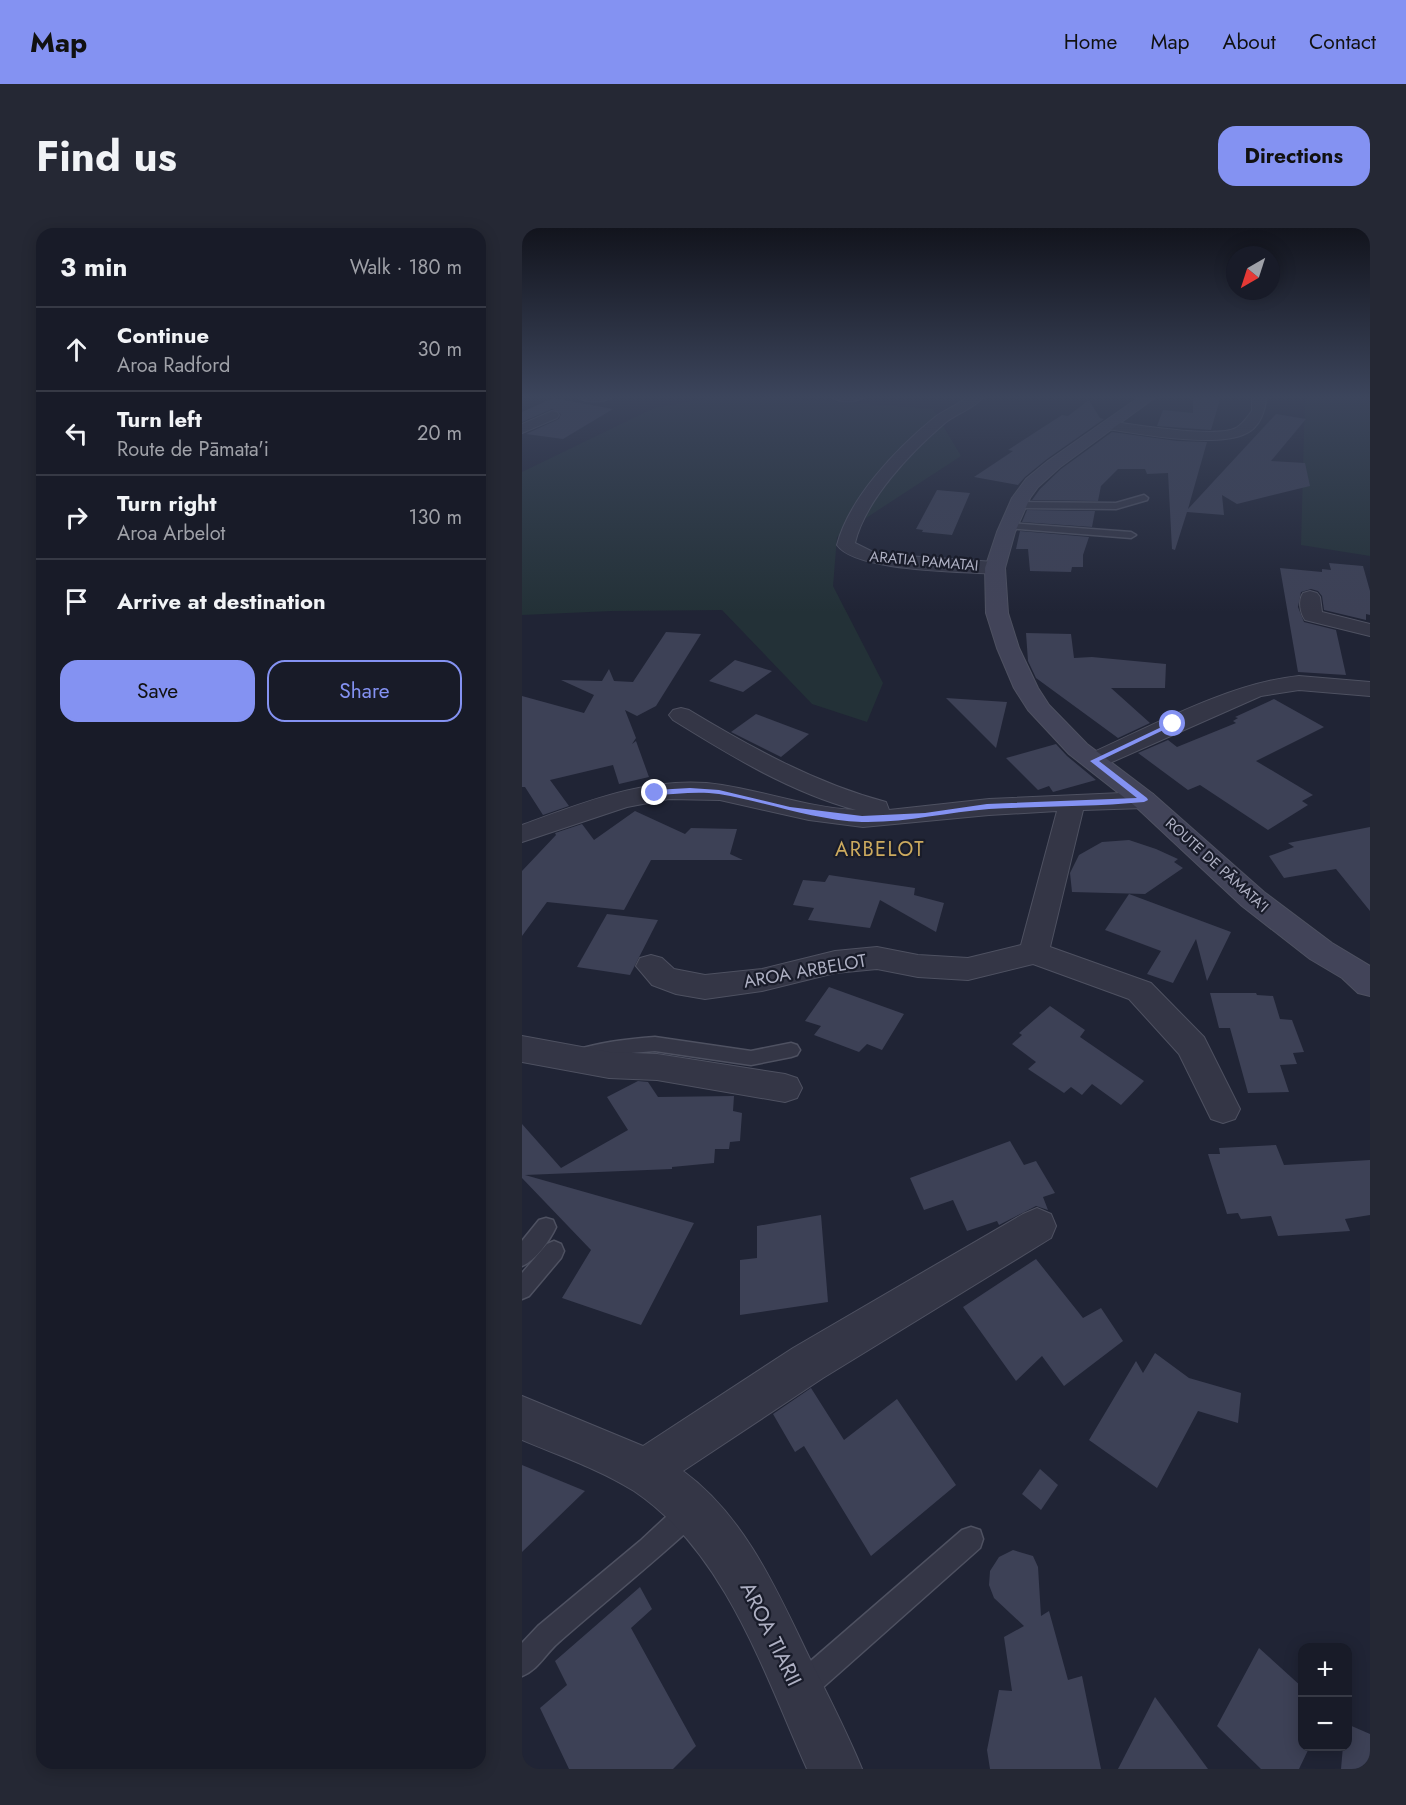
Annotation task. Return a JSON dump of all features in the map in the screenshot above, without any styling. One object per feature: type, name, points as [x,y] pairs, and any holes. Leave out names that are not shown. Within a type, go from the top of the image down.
[{"type":"main road","name":"ROUTE DE PĀMATA'I","points":[[1050,468],[1026,490],[1013,515],[995,568],[997,613],[1008,648],[1026,688],[1052,724],[1144,800],[1253,899],[1370,984]]},
{"type":"street","name":"ARATIA PAMATAI","points":[[894,468],[863,507],[846,536],[846,545],[859,554],[875,559],[995,568]]},
{"type":"street","points":[[1311,607],[1370,630]]},
{"type":"street","points":[[1094,761],[1173,724],[1269,687],[1299,682],[1370,689]]},
{"type":"street","points":[[681,715],[791,776],[858,804],[879,809],[893,818]]},
{"type":"street","points":[[522,834],[622,800],[655,793],[690,790],[719,792],[833,817],[893,818],[987,807],[1144,800]]},
{"type":"street","points":[[1072,804],[1034,953],[1140,991],[1192,1046],[1223,1109]]},
{"type":"street","name":"AROA ARBELOT","points":[[651,966],[663,977],[676,982],[705,987],[762,980],[835,962],[877,958],[918,966],[968,969],[1034,953]]},
{"type":"street","points":[[522,1049],[609,1065],[657,1067],[713,1074],[785,1088]]},
{"type":"street","points":[[650,1475],[662,1459],[808,1363],[1037,1226]]},
{"type":"street","name":"AROA TIARII","points":[[522,1418],[608,1454],[650,1475],[693,1508],[714,1532],[741,1572],[835,1769]]},
{"type":"lane","points":[[1013,515],[1116,506],[1144,498]]},
{"type":"lane","points":[[1013,515],[1131,535]]},
{"type":"lane","points":[[570,1058],[619,1047],[655,1044],[751,1058],[791,1050]]},
{"type":"lane","points":[[522,1256],[546,1227]]},
{"type":"lane","points":[[522,1289],[554,1251]]},
{"type":"lane","points":[[522,1663],[547,1635],[649,1550],[693,1508]]},
{"type":"lane","points":[[799,1690],[971,1539]]},
{"type":"shaded area","points":[[530,468],[943,468],[837,537],[833,586],[883,683],[867,722],[812,704],[722,610],[522,615],[522,472]]},
{"type":"shaded area","points":[[1303,468],[1370,468],[1370,556],[1301,545]]},
{"type":"building","points":[[988,468],[1036,468],[1018,485],[974,477]]},
{"type":"building","points":[[1062,468],[1200,468],[1188,509],[1226,468],[1306,468],[1310,486],[1237,504],[1222,495],[1224,515],[1187,512],[1175,550],[1172,549],[1168,473],[1147,474],[1145,469],[1118,469],[1101,486],[1098,501],[1032,500]]},
{"type":"building","points":[[937,490],[970,493],[952,535],[922,532],[923,530],[916,529]]},
{"type":"building","points":[[1027,510],[1095,511],[1092,527],[1022,522]]},
{"type":"building","points":[[1020,531],[1089,537],[1083,555],[1083,567],[1072,567],[1071,572],[1030,571],[1028,549],[1016,549]]},
{"type":"building","points":[[1329,563],[1363,566],[1370,591],[1370,615],[1366,614],[1366,620],[1324,610],[1322,596],[1318,591],[1311,589],[1301,592],[1298,607],[1304,622],[1336,630],[1346,675],[1298,672],[1280,568],[1322,572],[1322,569],[1331,570]]},
{"type":"building","points":[[666,632],[701,634],[656,706],[637,716],[625,710],[636,738],[632,744],[636,741],[649,777],[619,784],[613,765],[550,780],[569,806],[543,815],[525,787],[522,787],[522,696],[584,713],[594,695],[561,680],[602,681],[609,669],[614,681],[633,682]]},
{"type":"building","points":[[1026,633],[1071,634],[1074,658],[1092,657],[1166,664],[1165,688],[1111,688],[1150,723],[1118,738],[1036,678],[1028,661]]},
{"type":"building","points":[[735,660],[772,671],[743,692],[709,681]]},
{"type":"building","points":[[946,698],[1007,702],[996,748]]},
{"type":"building","points":[[1274,699],[1324,727],[1256,761],[1313,795],[1302,801],[1308,805],[1268,830],[1200,785],[1188,790],[1138,753],[1168,740],[1177,747],[1236,723],[1233,721],[1238,718],[1235,717]]},
{"type":"building","points":[[756,714],[809,734],[781,757],[731,732]]},
{"type":"building","points":[[1056,744],[1096,780],[1053,792],[1049,786],[1038,790],[1006,758]]},
{"type":"building","points":[[635,811],[685,834],[691,828],[737,829],[730,854],[743,860],[651,860],[624,910],[547,902],[522,936],[522,871],[556,835],[555,833],[582,824],[594,840]]},
{"type":"building","points":[[1370,827],[1370,911],[1336,869],[1284,878],[1269,856],[1294,847],[1288,843]]},
{"type":"building","points":[[1129,840],[1178,859],[1174,862],[1183,868],[1145,894],[1072,892],[1070,873],[1079,855],[1102,842]]},
{"type":"building","points":[[829,875],[915,888],[914,895],[944,903],[936,932],[880,900],[870,928],[808,920],[814,908],[793,905],[803,880],[825,882]]},
{"type":"building","points":[[1129,894],[1231,932],[1207,981],[1196,939],[1173,983],[1147,974],[1161,951],[1105,930]]},
{"type":"building","points":[[607,914],[658,920],[630,975],[577,967]]},
{"type":"building","points":[[829,987],[904,1014],[882,1050],[867,1044],[859,1052],[814,1035],[821,1026],[805,1021]]},
{"type":"building","points":[[1210,993],[1256,993],[1273,996],[1280,1019],[1292,1020],[1304,1052],[1293,1053],[1297,1064],[1280,1065],[1289,1092],[1248,1093],[1230,1028],[1219,1028]]},
{"type":"building","points":[[1050,1006],[1085,1030],[1080,1037],[1144,1081],[1121,1105],[1092,1084],[1082,1095],[1071,1087],[1064,1093],[1028,1069],[1036,1062],[1012,1044],[1022,1035],[1019,1033]]},
{"type":"building","points":[[638,1081],[648,1082],[658,1097],[734,1096],[733,1111],[742,1113],[740,1141],[730,1142],[729,1149],[715,1149],[714,1163],[672,1167],[672,1169],[525,1175],[694,1223],[641,1325],[562,1298],[591,1250],[522,1178],[522,1124],[561,1168],[628,1130],[607,1097]]},
{"type":"building","points":[[1010,1141],[1024,1165],[1036,1161],[1055,1193],[1043,1197],[1048,1210],[1036,1206],[999,1225],[997,1221],[967,1231],[953,1200],[924,1210],[910,1178]]},
{"type":"building","points":[[1276,1145],[1284,1165],[1370,1160],[1370,1215],[1345,1219],[1350,1231],[1278,1236],[1271,1216],[1241,1219],[1238,1213],[1227,1214],[1208,1154],[1220,1154],[1219,1148]]},
{"type":"building","points":[[821,1215],[828,1302],[740,1315],[740,1260],[757,1258],[757,1226]]},
{"type":"building","points":[[1036,1259],[1083,1318],[1101,1308],[1123,1341],[1064,1386],[1042,1356],[1016,1381],[963,1307]]},
{"type":"building","points":[[1155,1353],[1189,1378],[1241,1393],[1238,1423],[1198,1411],[1157,1488],[1089,1440],[1136,1361],[1143,1373]]},
{"type":"building","points":[[811,1388],[844,1440],[897,1399],[956,1485],[871,1556],[804,1446],[795,1452],[773,1414]]},
{"type":"building","points":[[522,1465],[585,1491],[522,1552]]},
{"type":"building","points":[[1040,1469],[1058,1485],[1041,1510],[1022,1494]]},
{"type":"building","points":[[1013,1550],[1033,1556],[1038,1567],[1041,1616],[1049,1611],[1068,1680],[1082,1676],[1101,1769],[990,1769],[987,1750],[999,1690],[1012,1691],[1004,1637],[1024,1626],[994,1598],[989,1585],[990,1571],[999,1557]]},
{"type":"building","points":[[640,1587],[652,1609],[631,1628],[696,1746],[673,1769],[569,1769],[540,1708],[567,1685],[555,1661]]},
{"type":"building","points":[[1259,1648],[1298,1683],[1298,1751],[1308,1751],[1299,1769],[1261,1769],[1217,1726]]},
{"type":"building","points":[[1155,1697],[1208,1769],[1118,1769]]},
{"type":"building","points":[[1352,1726],[1370,1734],[1370,1769],[1341,1769],[1343,1751],[1352,1751]]},
{"type":"district","name":"ARBELOT","points":[[880,849]]},
{"type":"route","points":[[655,793],[690,790],[719,792],[790,809],[833,817],[862,819],[925,816],[987,807],[1144,800],[1094,761],[1173,724]]}]
